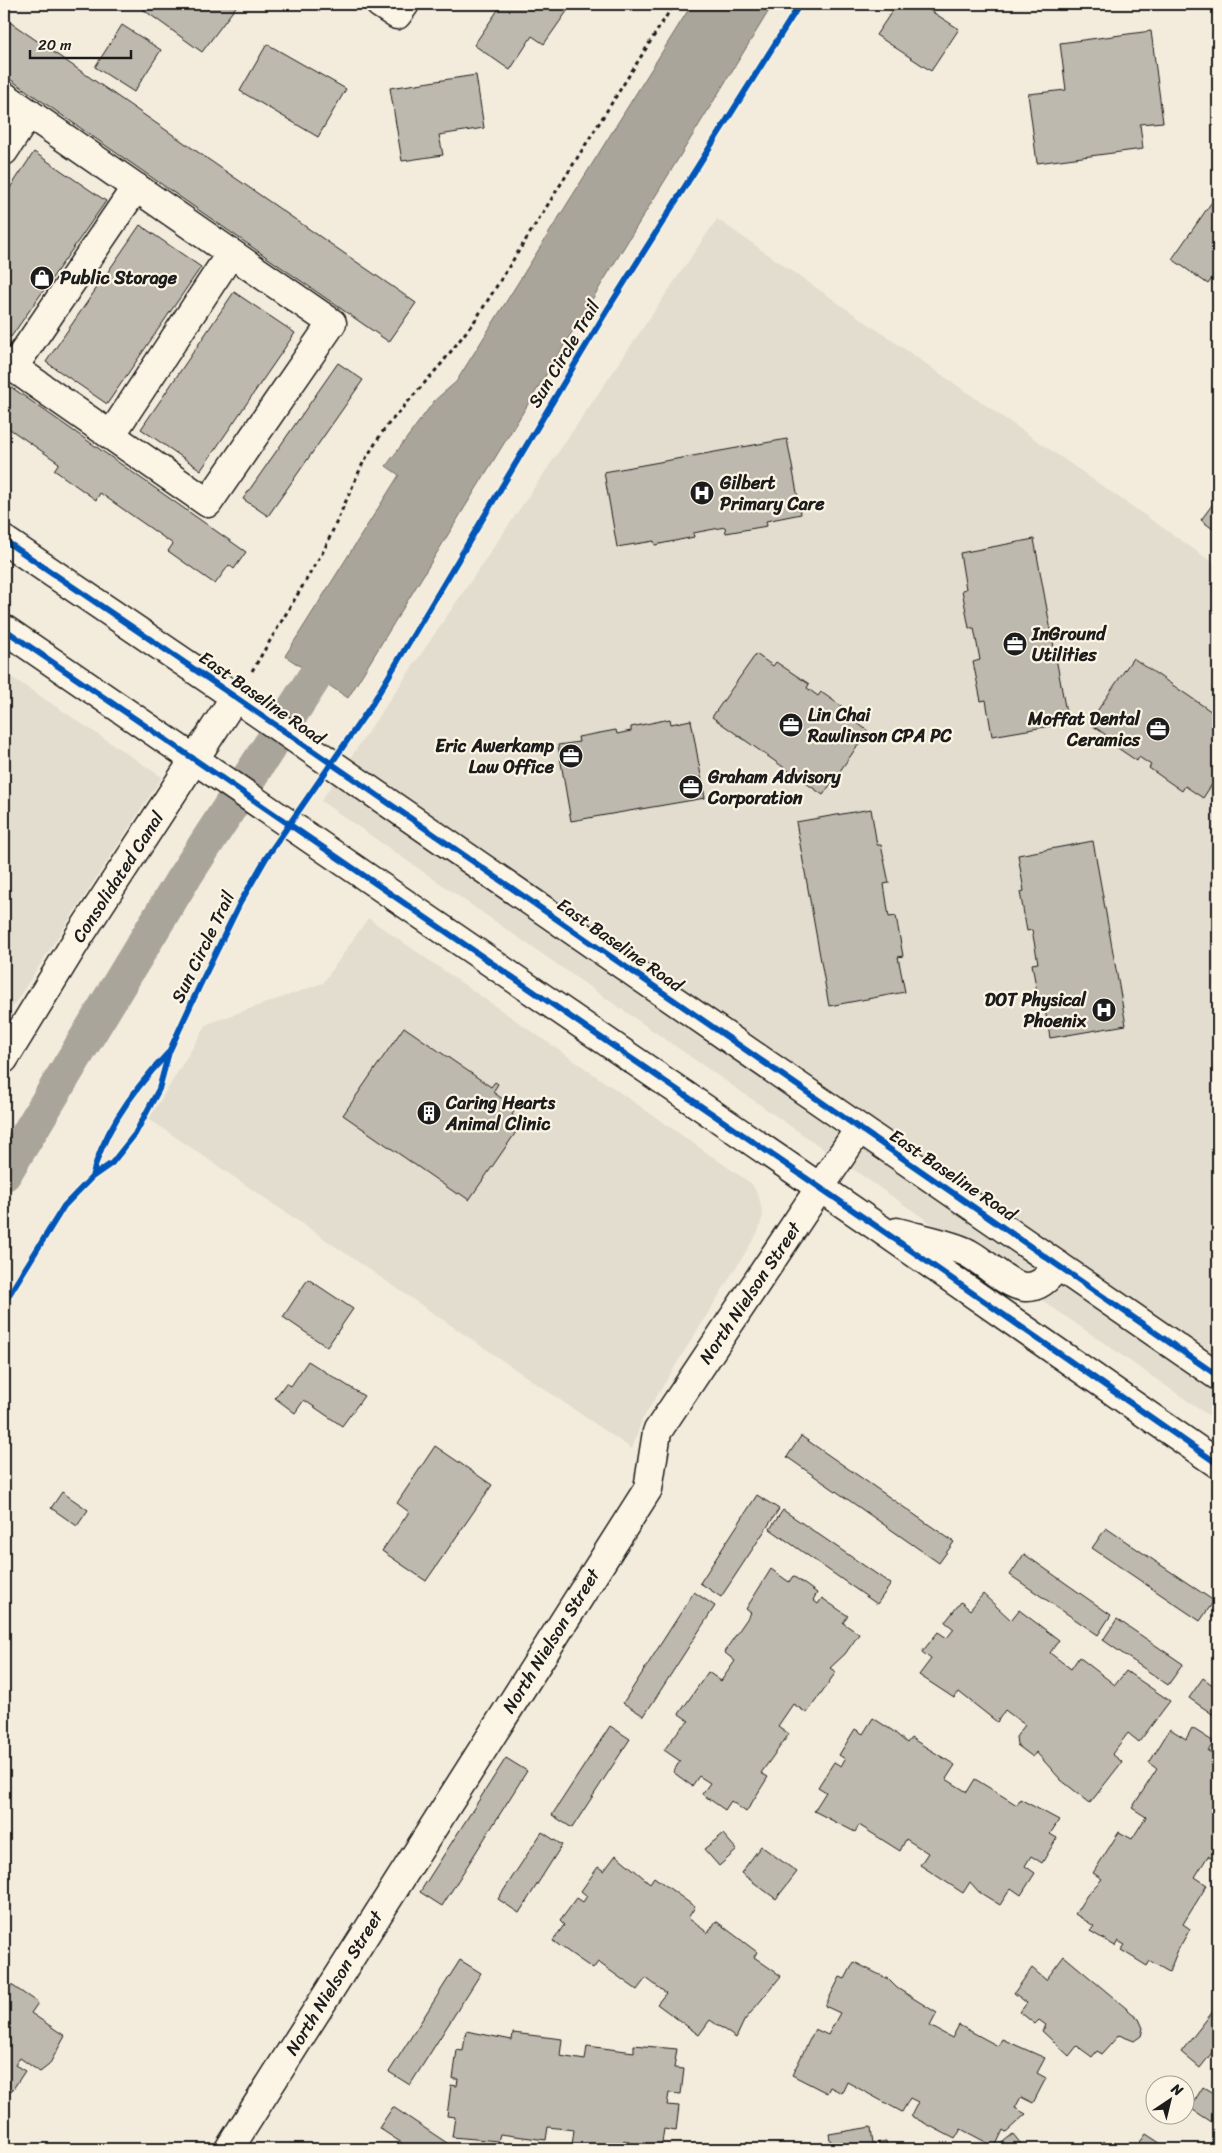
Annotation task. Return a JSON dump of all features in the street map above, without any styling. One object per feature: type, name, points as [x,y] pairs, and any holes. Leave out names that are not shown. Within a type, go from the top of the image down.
[{"type":"main road","points":[[4,96],[136,187],[231,254],[332,323],[208,503],[8,364],[136,187]]},
{"type":"main road","points":[[4,150],[29,113]]},
{"type":"main road","points":[[111,435],[231,254]]},
{"type":"main road","name":"East Baseline Road","points":[[4,540],[235,697],[1218,1376]]},
{"type":"main road","points":[[4,629],[876,1226],[1218,1464]]},
{"type":"main road","name":"Consolidated Canal","points":[[4,1059],[235,697]]},
{"type":"main road","name":"North Nielson Street","points":[[229,2149],[648,1489],[657,1432],[859,1129]]},
{"type":"main road","points":[[876,1226],[967,1252],[1019,1287],[1034,1286],[1048,1280],[1058,1265]]},
{"type":"path","points":[[235,697],[279,628],[319,558],[347,496],[376,442],[385,428],[442,363],[476,320],[674,4]]},
{"type":"shaded area","points":[[692,4],[773,4],[348,698],[285,656],[399,475],[386,466],[435,400],[456,382]]},
{"type":"shaded area","points":[[717,219],[1218,566],[1218,1422],[321,801]]},
{"type":"shaded area","points":[[4,672],[162,777],[4,1020]]},
{"type":"shaded area","points":[[368,918],[752,1184],[759,1197],[763,1216],[758,1232],[642,1420],[632,1449],[149,1119],[207,1024],[323,983]]},
{"type":"building","points":[[144,4],[238,4],[202,52],[141,8]]},
{"type":"building","points":[[502,4],[572,4],[544,44],[532,36],[510,70],[474,45]]},
{"type":"building","points":[[897,4],[920,4],[959,29],[931,71],[876,35]]},
{"type":"building","points":[[4,18],[416,303],[389,342],[4,75]]},
{"type":"building","points":[[122,25],[161,50],[134,92],[95,67]]},
{"type":"building","points":[[1151,31],[1163,122],[1140,124],[1143,149],[1037,163],[1028,94],[1066,90],[1060,43]]},
{"type":"building","points":[[267,44],[346,89],[318,137],[240,91]]},
{"type":"building","points":[[476,75],[484,128],[439,135],[443,155],[402,161],[390,88]]},
{"type":"building","points":[[34,152],[106,201],[11,337],[4,332],[4,197]]},
{"type":"building","points":[[1216,196],[1218,198],[1218,270],[1208,284],[1172,259]]},
{"type":"building","points":[[140,225],[201,267],[107,404],[46,362]]},
{"type":"building","points":[[234,292],[295,333],[201,470],[141,429]]},
{"type":"building","points":[[338,363],[363,380],[268,516],[243,499]]},
{"type":"building","points":[[4,382],[246,552],[234,569],[229,565],[215,584],[168,551],[173,544],[100,493],[96,500],[54,470],[59,463],[4,425]]},
{"type":"building","name":"Gilbert Primary Care","points":[[787,439],[801,514],[766,521],[767,526],[726,533],[725,527],[693,533],[694,537],[655,545],[654,541],[617,547],[604,472]]},
{"type":"building","points":[[1218,497],[1218,533],[1201,520]]},
{"type":"building","name":"InGround Utilities","points":[[1034,539],[1068,723],[992,736],[986,700],[981,701],[973,662],[980,660],[974,628],[969,628],[962,590],[966,589],[960,553]]},
{"type":"building","name":"Lin Chai Rawlinson CPA PC","points":[[756,654],[773,666],[776,662],[809,684],[807,688],[818,696],[821,692],[854,715],[852,719],[868,731],[823,795],[712,717]]},
{"type":"building","name":"Moffat Dental Ceramics","points":[[1133,658],[1218,716],[1218,775],[1203,798],[1185,786],[1182,791],[1149,768],[1151,765],[1139,757],[1137,761],[1103,738],[1106,735],[1089,723]]},
{"type":"building","points":[[670,719],[671,724],[691,720],[705,798],[571,821],[558,745],[579,742],[578,737],[616,730],[617,734],[631,731],[631,727]]},
{"type":"building","points":[[871,809],[877,845],[881,845],[889,883],[884,884],[889,917],[896,916],[903,956],[898,957],[905,992],[829,1006],[796,822]]},
{"type":"building","points":[[1093,841],[1126,1025],[1050,1038],[1044,1003],[1039,1004],[1032,964],[1038,963],[1032,930],[1027,931],[1020,892],[1024,891],[1018,855]]},
{"type":"building","name":"Caring Hearts Animal Clinic","points":[[404,1027],[491,1087],[495,1082],[498,1084],[493,1092],[514,1111],[512,1115],[523,1122],[469,1200],[459,1193],[457,1194],[343,1115]]},
{"type":"building","points":[[1218,1131],[1218,1144],[1212,1140]]},
{"type":"building","points":[[308,1279],[353,1309],[327,1347],[283,1317]]},
{"type":"building","points":[[308,1361],[364,1396],[342,1426],[304,1400],[295,1413],[275,1398],[286,1383],[291,1386]]},
{"type":"building","points":[[801,1436],[954,1542],[939,1563],[787,1457]]},
{"type":"building","points":[[435,1446],[492,1485],[426,1581],[382,1551],[409,1512],[397,1503]]},
{"type":"building","points":[[62,1492],[88,1510],[77,1526],[51,1508]]},
{"type":"building","points":[[757,1495],[779,1509],[721,1597],[700,1583]]},
{"type":"building","points":[[783,1510],[891,1584],[877,1604],[770,1529]]},
{"type":"building","points":[[1106,1528],[1214,1601],[1200,1621],[1092,1548]]},
{"type":"building","points":[[1024,1554],[1111,1615],[1098,1635],[1010,1575]]},
{"type":"building","points":[[771,1569],[789,1582],[793,1576],[817,1593],[813,1600],[818,1604],[822,1598],[848,1616],[843,1623],[859,1634],[845,1654],[830,1668],[836,1672],[807,1713],[793,1704],[778,1726],[789,1734],[761,1773],[768,1777],[746,1812],[731,1801],[725,1810],[702,1794],[710,1783],[699,1776],[692,1786],[673,1772],[680,1761],[664,1750],[679,1730],[689,1721],[679,1714],[708,1672],[721,1681],[735,1661],[724,1652],[751,1613],[746,1609]]},
{"type":"building","points":[[694,1592],[715,1606],[644,1716],[623,1703]]},
{"type":"building","points":[[983,1594],[1011,1620],[1019,1610],[1059,1640],[1050,1653],[1071,1669],[1079,1657],[1115,1685],[1126,1671],[1170,1701],[1139,1742],[1128,1733],[1112,1754],[1122,1762],[1090,1803],[1061,1780],[1036,1752],[1033,1757],[1017,1745],[1016,1737],[1025,1725],[1005,1710],[997,1722],[959,1692],[954,1698],[919,1675],[931,1659],[922,1652],[938,1632],[947,1638],[954,1629],[945,1622],[961,1602],[970,1610]]},
{"type":"building","points":[[1117,1619],[1183,1664],[1168,1685],[1103,1640]]},
{"type":"building","points":[[1203,1678],[1218,1689],[1218,1718],[1189,1698]]},
{"type":"building","points":[[873,1718],[907,1743],[911,1738],[955,1765],[946,1779],[967,1792],[975,1779],[1017,1805],[1020,1799],[1059,1820],[1050,1834],[1057,1838],[1042,1863],[1031,1856],[1025,1866],[1035,1873],[1021,1895],[1011,1888],[1000,1905],[979,1892],[970,1882],[963,1893],[920,1865],[928,1853],[906,1839],[900,1851],[859,1825],[855,1832],[814,1811],[826,1792],[818,1787],[834,1762],[841,1766],[845,1759],[839,1755],[855,1729],[863,1734]]},
{"type":"building","points":[[610,1726],[630,1739],[572,1828],[552,1815]]},
{"type":"building","points":[[1192,1728],[1214,1742],[1208,1751],[1218,1756],[1218,1862],[1208,1856],[1195,1877],[1207,1885],[1183,1924],[1190,1929],[1178,1950],[1169,1972],[1150,1961],[1147,1966],[1121,1950],[1125,1945],[1118,1941],[1115,1946],[1090,1931],[1094,1926],[1075,1914],[1087,1895],[1102,1879],[1093,1873],[1119,1832],[1132,1839],[1146,1817],[1132,1808],[1157,1769],[1149,1763],[1170,1729],[1186,1739]]},
{"type":"building","points":[[506,1758],[527,1771],[442,1906],[420,1892]]},
{"type":"building","points":[[542,1832],[562,1845],[519,1913],[498,1899]]},
{"type":"building","points":[[723,1834],[737,1850],[719,1866],[704,1849]]},
{"type":"building","points":[[761,1846],[797,1872],[776,1899],[741,1873]]},
{"type":"building","points":[[616,1855],[650,1883],[654,1877],[695,1907],[688,1918],[708,1933],[716,1921],[757,1952],[754,1957],[781,1976],[744,2021],[736,2038],[710,2020],[699,2035],[657,2004],[666,1993],[646,1978],[637,1990],[598,1962],[593,1969],[553,1941],[564,1925],[560,1921],[577,1898],[583,1902],[587,1896],[581,1891],[598,1867],[604,1871]]},
{"type":"building","points":[[1064,1956],[1139,2019],[1143,2028],[1141,2036],[1134,2041],[1119,2035],[1102,2054],[1097,2051],[1092,2057],[1077,2046],[1069,2056],[1042,2031],[1046,2025],[1039,2020],[1035,2024],[1020,2012],[1027,2003],[1014,1993],[1032,1968],[1046,1980]]},
{"type":"building","points":[[460,1960],[481,1973],[410,2085],[389,2072]]},
{"type":"building","points":[[854,1962],[888,1979],[897,1988],[937,2013],[930,2026],[952,2038],[959,2025],[998,2046],[1002,2039],[1045,2058],[1037,2073],[1046,2078],[1033,2103],[1021,2097],[1015,2108],[1026,2114],[1006,2132],[1003,2130],[995,2147],[961,2129],[955,2139],[911,2116],[918,2102],[910,2098],[902,2112],[847,2082],[842,2093],[830,2087],[827,2093],[792,2075],[815,2029],[828,2035],[840,2013],[825,2006],[840,1977],[845,1979]]},
{"type":"building","points":[[4,1980],[38,2003],[31,2013],[65,2036],[49,2065],[40,2072],[20,2058],[15,2065],[25,2071],[11,2092],[4,2087]]},
{"type":"building","points":[[1218,2005],[1218,2045],[1200,2068],[1181,2052]]},
{"type":"building","points":[[466,2031],[512,2040],[513,2033],[562,2039],[560,2056],[585,2060],[587,2046],[634,2052],[634,2045],[677,2049],[674,2068],[684,2069],[681,2094],[669,2093],[667,2105],[679,2106],[676,2131],[664,2129],[661,2149],[638,2146],[624,2140],[622,2149],[600,2149],[572,2145],[574,2130],[548,2127],[546,2140],[500,2134],[498,2141],[452,2137],[455,2117],[447,2116],[451,2085],[457,2086],[458,2079],[453,2079],[457,2050],[463,2051]]},
{"type":"building","points":[[1203,2087],[1218,2096],[1218,2126],[1194,2111],[1194,2102]]},
{"type":"building","points":[[393,2107],[456,2149],[411,2149],[379,2128]]},
{"type":"building","points":[[871,2127],[873,2144],[886,2141],[888,2149],[807,2149],[831,2145],[829,2134]]},
{"type":"building","points":[[1013,2134],[1025,2149],[994,2149]]},
{"type":"building","points":[[1146,2134],[1169,2149],[1135,2149]]},
{"type":"building","points":[[1104,2141],[1112,2149],[1096,2149]]},
{"type":"waterway","points":[[4,1174],[181,882],[342,635]]},
{"type":"cycle path","name":"Sun Circle Trail","points":[[4,1303],[64,1206],[92,1177],[112,1163],[135,1134],[159,1089],[169,1052],[199,987],[240,903],[266,858],[371,706],[609,307],[800,4]]},
{"type":"cycle path","points":[[4,540],[235,697],[1218,1376]]},
{"type":"cycle path","points":[[4,629],[876,1226],[1218,1464]]},
{"type":"cycle path","points":[[92,1177],[97,1160],[112,1127],[143,1081],[167,1054]]},
{"type":"place","name":"Public Storage","points":[[42,278]]},
{"type":"place","name":"Gilbert Primary Care","points":[[702,493]]},
{"type":"place","name":"InGround Utilities","points":[[1015,644]]},
{"type":"place","name":"Lin Chai Rawlinson CPA PC","points":[[791,725]]},
{"type":"place","name":"Moffat Dental Ceramics","points":[[1158,729]]},
{"type":"place","name":"Eric Awerkamp Law Office","points":[[571,756]]},
{"type":"place","name":"Graham Advisory Corporation","points":[[691,787]]},
{"type":"place","name":"DOT Physical Phoenix","points":[[1104,1010]]},
{"type":"place","name":"Caring Hearts Animal Clinic","points":[[429,1113]]}]
